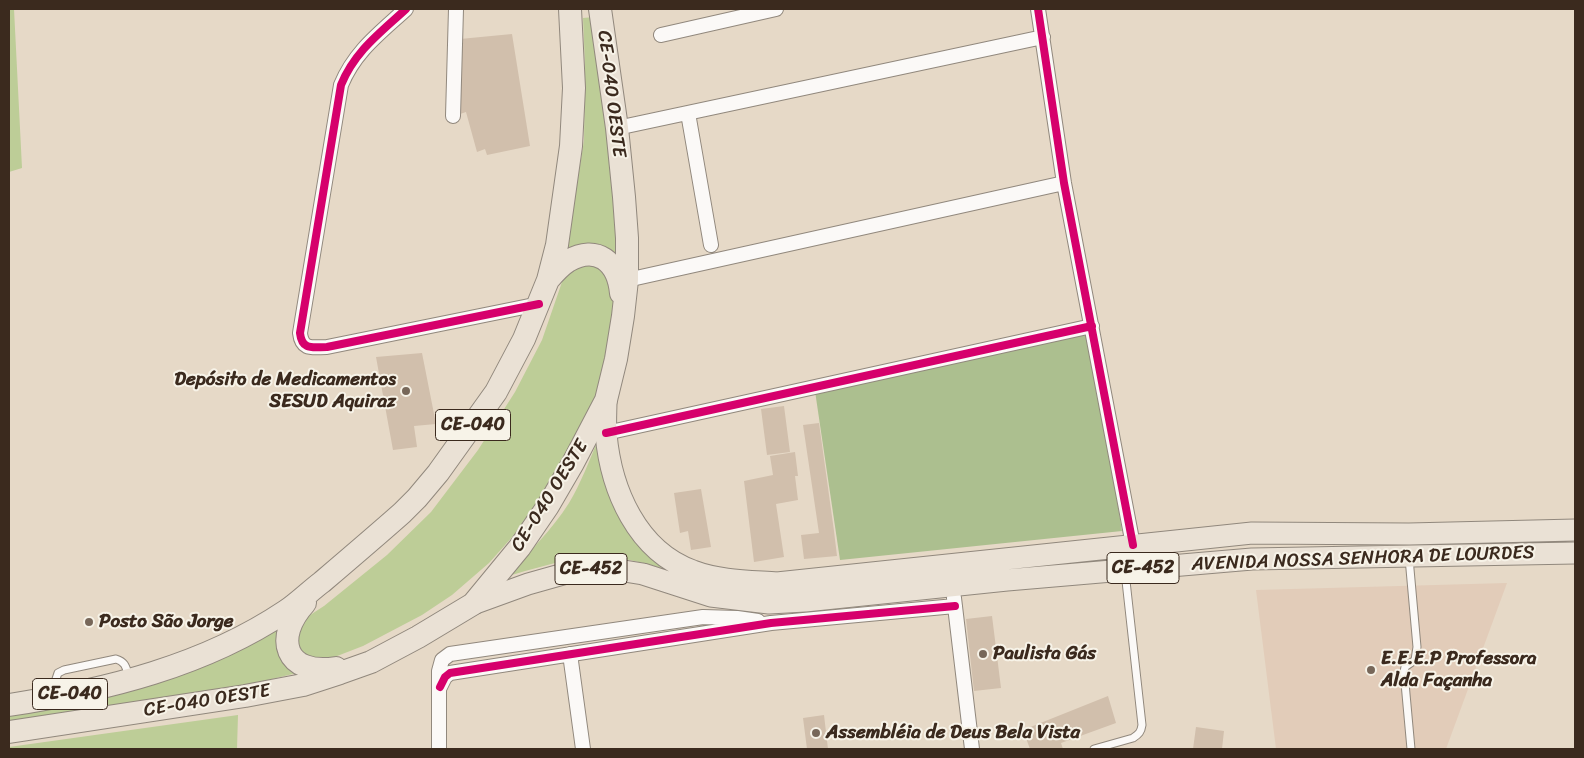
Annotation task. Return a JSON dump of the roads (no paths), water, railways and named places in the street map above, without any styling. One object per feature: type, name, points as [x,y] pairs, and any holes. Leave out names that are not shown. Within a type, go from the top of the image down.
[{"type":"highway","name":"CE-040 OESTE","points":[[9,705],[86,691],[130,680],[169,668],[229,644],[287,610],[402,513],[438,473],[496,392],[513,360],[539,304],[558,245],[571,146],[574,88],[570,9]]},
{"type":"highway","name":"CE-040 OESTE","points":[[9,732],[303,686],[371,662],[429,632],[473,604],[520,547],[548,506],[606,400],[616,359],[623,316],[627,280],[627,238],[617,128],[600,9]]},
{"type":"highway","points":[[548,280],[567,262],[576,257],[596,255],[605,259],[612,264],[618,274],[623,316]]},
{"type":"highway","points":[[327,577],[299,609],[292,620],[287,631],[290,651],[301,664],[307,668],[317,670],[371,662]]},
{"type":"main road","name":"CE-452","points":[[606,400],[606,433]]},
{"type":"main road","name":"AVENIDA NOSSA SENHORA DE LOURDES","points":[[606,433],[615,481],[624,503],[638,527],[655,548],[674,563],[695,572],[722,578],[777,582],[1252,534],[1409,534],[1575,530]]},
{"type":"main road","name":"AVENIDA NOSSA SENHORA DE LOURDES","points":[[473,604],[528,584],[567,573],[592,569],[635,573],[712,596],[769,603],[954,596],[1125,570],[1252,559],[1575,553]]},
{"type":"street","points":[[406,9],[358,54],[348,68],[341,84],[300,333],[301,339],[309,347],[327,347],[539,304]]},
{"type":"street","points":[[454,116],[456,9]]},
{"type":"street","points":[[661,35],[776,9]]},
{"type":"street","points":[[1038,9],[1064,182],[1132,545]]},
{"type":"street","points":[[617,128],[1042,37]]},
{"type":"street","points":[[688,113],[711,245]]},
{"type":"street","points":[[627,280],[1064,182]]},
{"type":"street","points":[[606,433],[1092,326]]},
{"type":"street","points":[[951,565],[972,749]]},
{"type":"street","points":[[440,688],[445,677],[450,673],[954,596]]},
{"type":"street","points":[[439,749],[440,670],[442,660],[450,654],[703,617],[737,618],[771,623]]},
{"type":"street","points":[[570,654],[583,749]]},
{"type":"lane","points":[[1408,556],[1417,647],[1415,660],[1405,667],[1404,672],[1411,749]]},
{"type":"lane","points":[[1094,749],[1133,738],[1141,730],[1142,725],[1125,570]]},
{"type":"place","name":"Depósito de Medicamentos SESUD Aquiraz","points":[[406,391]]},
{"type":"place","name":"Posto São Jorge","points":[[89,622]]},
{"type":"place","name":"Paulista Gás","points":[[983,654]]},
{"type":"place","name":"E.E.E.P Professora Alda Façanha","points":[[1371,670]]},
{"type":"place","name":"Assembléia de Deus Bela Vista","points":[[816,733]]}]
